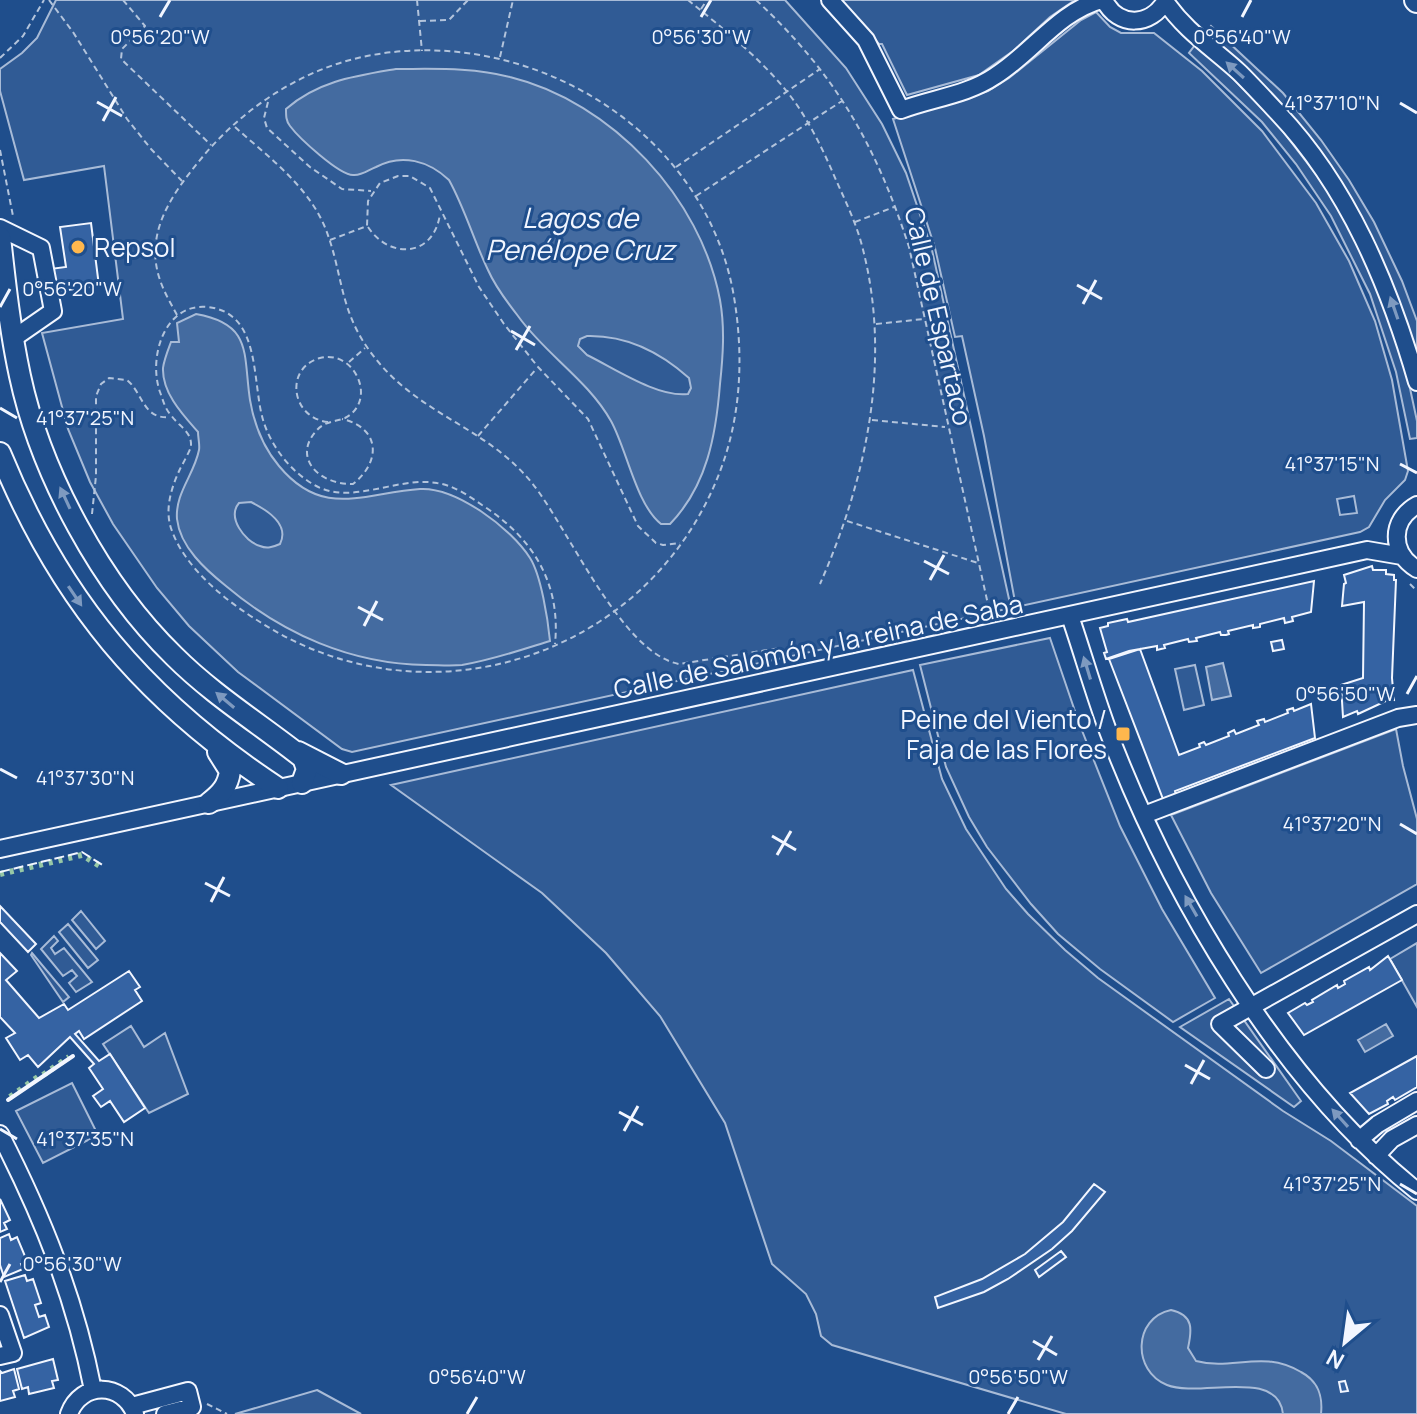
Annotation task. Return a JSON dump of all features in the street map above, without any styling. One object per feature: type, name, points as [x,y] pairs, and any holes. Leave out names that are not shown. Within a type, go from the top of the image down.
[{"type":"main road","points":[[8,237],[14,338],[20,377],[50,466],[93,552],[117,588],[173,655],[240,712],[287,746],[341,774]]},
{"type":"main road","points":[[0,453],[18,498],[76,599],[109,643],[145,682],[208,739],[270,782],[270,779],[285,773],[292,759],[287,746]]},
{"type":"main road","points":[[208,739],[230,771],[225,789],[209,803]]},
{"type":"main road","points":[[287,746],[306,765],[302,783]]},
{"type":"street","points":[[830,0],[866,40],[901,110],[967,91],[995,77],[1088,4],[1103,0],[1115,15],[1134,22],[1153,17],[1165,1],[1183,25],[1240,73],[1281,116],[1331,184],[1378,268],[1391,298],[1417,382]]},
{"type":"street","points":[[0,228],[8,237],[41,248],[53,311],[14,338]]},
{"type":"street","name":"Calle de Salomón y la reina de Saba","points":[[1367,550],[1397,528],[1403,516],[1417,505]]},
{"type":"street","points":[[1397,528],[1397,543],[1402,556],[1417,569]]},
{"type":"street","name":"Calle de Salomón y la reina de Saba","points":[[0,849],[209,803],[270,782],[302,783],[1367,550],[1402,556]]},
{"type":"street","points":[[1070,616],[1108,731],[1144,815],[1204,929],[1253,1006],[1303,1075],[1359,1140],[1417,1191]]},
{"type":"street","points":[[1144,815],[1398,718],[1417,715]]},
{"type":"street","points":[[1266,1069],[1220,1024],[1417,914]]},
{"type":"street","points":[[1359,1140],[1381,1122],[1417,1101]]},
{"type":"street","points":[[1381,1122],[1396,1137]]},
{"type":"street","points":[[1376,1156],[1396,1137],[1417,1125]]},
{"type":"street","points":[[0,1134],[44,1224],[62,1271],[93,1390]]},
{"type":"street","points":[[0,1315],[13,1353],[0,1356]]},
{"type":"street","points":[[69,1414],[78,1398],[93,1390],[114,1391],[127,1399],[133,1410],[188,1391],[192,1407],[165,1414]]},
{"type":"path","points":[[0,58],[23,36],[44,0]]},
{"type":"path","points":[[49,0],[127,119],[183,182]]},
{"type":"path","points":[[417,0],[422,51]]},
{"type":"path","points":[[420,21],[449,20],[468,0]]},
{"type":"path","points":[[500,58],[513,0]]},
{"type":"path","points":[[688,0],[738,42],[786,92],[808,123],[854,223],[869,277],[875,324],[871,419],[864,460],[846,520],[820,584]]},
{"type":"path","points":[[700,10],[707,0]]},
{"type":"path","name":"Calle de Espartaco","points":[[756,0],[798,41],[843,100],[866,137],[896,206],[909,247],[994,632]]},
{"type":"path","points":[[125,1],[145,26],[122,49],[121,59],[212,146]]},
{"type":"path","points":[[177,315],[160,280],[154,249],[158,225],[183,182],[212,146],[269,98],[305,76],[366,56],[422,51],[500,58],[549,75],[601,101],[642,132],[675,168],[695,196],[713,230],[730,279],[739,330],[736,409],[725,457],[709,497],[681,543],[615,612],[555,644],[533,655],[480,670],[407,672],[335,657],[295,643],[247,614],[195,567],[174,537],[168,522],[171,492],[191,446],[182,425],[171,417],[156,382],[156,358],[162,336],[177,315],[192,308],[211,307],[229,315],[239,323],[252,348],[256,393],[269,436],[288,463],[310,482],[336,493],[404,483],[438,483],[459,491],[502,518],[528,543],[544,570],[556,617],[555,644]]},
{"type":"path","points":[[675,168],[821,69]]},
{"type":"path","points":[[269,98],[265,123],[286,146],[342,189],[373,191]]},
{"type":"path","points":[[695,196],[843,100]]},
{"type":"path","points":[[234,126],[292,179],[310,200],[330,240],[342,299],[366,347],[389,376],[407,393],[504,454],[533,484],[615,612],[655,655],[667,662],[691,663],[780,648],[791,656]]},
{"type":"path","points":[[0,150],[8,237]]},
{"type":"path","points":[[441,211],[434,234],[421,246],[412,249],[387,246],[367,226],[366,209],[380,183],[398,176],[418,178],[435,194],[479,287],[504,324],[538,367],[588,419],[638,526],[656,543],[681,543]]},
{"type":"path","points":[[854,223],[896,206]]},
{"type":"path","points":[[330,240],[367,226]]},
{"type":"path","points":[[875,324],[924,319]]},
{"type":"path","points":[[347,363],[366,347]]},
{"type":"path","points":[[328,422],[310,417],[302,409],[296,389],[303,369],[320,358],[331,357],[347,363],[357,374],[361,395],[357,405],[342,419],[328,422],[315,431],[310,440],[309,461],[317,473],[332,483],[353,484]]},
{"type":"path","points":[[478,436],[538,367]]},
{"type":"path","points":[[86,510],[92,523],[96,476],[96,396],[101,384],[109,378],[127,380],[150,413],[163,418],[171,417]]},
{"type":"path","points":[[342,419],[362,427],[373,446],[370,467],[353,484],[351,492]]},
{"type":"path","points":[[871,419],[947,428]]},
{"type":"path","points":[[310,482],[317,473]]},
{"type":"path","points":[[846,520],[978,563]]},
{"type":"path","points":[[200,1401],[227,1414]]},
{"type":"shaded area","points":[[56,0],[785,0],[846,68],[882,124],[906,173],[932,250],[1011,608],[352,752],[342,749],[238,672],[189,626],[157,588],[113,524],[90,482],[68,429],[42,333],[123,319],[104,166],[24,180],[0,91],[0,69],[37,38]]},
{"type":"shaded area","points":[[839,0],[1075,0],[979,75],[907,95],[882,44]]},
{"type":"shaded area","points":[[1096,12],[1110,27],[1121,33],[1154,33],[1202,71],[1262,131],[1316,203],[1349,261],[1375,321],[1392,380],[1408,471],[1405,480],[1385,500],[1369,527],[1360,532],[1016,607],[962,336],[955,337],[935,248],[893,119],[988,91],[1009,78],[1081,20]],"holes":[[[1354,496],[1357,513],[1340,515],[1337,499]]]},
{"type":"shaded area","points":[[1211,26],[1283,93],[1349,180],[1374,222],[1402,281],[1417,321],[1417,356],[1387,272],[1361,219],[1205,34]]},
{"type":"shaded area","points":[[1195,45],[1214,59],[1278,125],[1328,190],[1355,237],[1385,304],[1408,379],[1417,421],[1417,438],[1410,439],[1396,372],[1370,294],[1331,216],[1296,164],[1262,122],[1189,53]]},
{"type":"shaded area","points":[[1050,638],[1079,723],[1120,826],[1162,909],[1215,998],[1173,1022],[1100,969],[1058,934],[1031,904],[987,847],[946,767],[920,665]]},
{"type":"shaded area","points":[[1195,665],[1204,705],[1184,710],[1175,669]]},
{"type":"shaded area","points":[[913,670],[942,779],[966,829],[1006,889],[1028,914],[1098,978],[1283,1111],[1331,1141],[1417,1206],[1417,1414],[1066,1414],[832,1345],[821,1336],[816,1314],[806,1294],[772,1264],[725,1123],[660,1016],[606,953],[542,893],[391,785]]},
{"type":"shaded area","points":[[1396,729],[1417,819],[1417,884],[1261,973],[1211,893],[1171,815]]},
{"type":"shaded area","points":[[81,911],[105,941],[96,949],[72,920]]},
{"type":"shaded area","points":[[68,924],[98,960],[88,968],[59,932]]},
{"type":"shaded area","points":[[54,936],[58,941],[51,948],[55,954],[64,948],[92,982],[76,992],[69,983],[77,976],[72,970],[63,976],[41,949]]},
{"type":"shaded area","points":[[1417,943],[1417,1007],[1390,959]]},
{"type":"shaded area","points":[[31,955],[69,997],[63,1002]]},
{"type":"shaded area","points":[[1229,999],[1301,1101],[1294,1107],[1180,1027]]},
{"type":"shaded area","points":[[131,1026],[144,1047],[165,1033],[188,1094],[149,1113],[103,1044]]},
{"type":"shaded area","points":[[72,1083],[98,1135],[43,1163],[16,1111]]},
{"type":"shaded area","points":[[317,1390],[361,1414],[235,1414]]},
{"type":"water","name":"Lagos de Penélope Cruz","points":[[396,69],[453,69],[510,77],[548,90],[583,108],[616,132],[646,160],[672,191],[694,226],[710,262],[720,300],[723,321],[721,374],[716,422],[707,459],[693,493],[670,524],[661,524],[645,504],[617,433],[602,406],[529,330],[498,288],[449,180],[433,168],[405,160],[386,163],[359,175],[347,173],[302,139],[286,118],[286,109],[324,86]],"holes":[[[601,336],[629,342],[666,360],[689,378],[691,388],[688,394],[650,387],[587,355],[578,346],[580,339]]]},
{"type":"water","points":[[196,314],[228,325],[236,333],[245,355],[252,409],[264,443],[279,466],[312,493],[345,499],[399,491],[434,490],[466,502],[496,522],[521,546],[534,566],[550,641],[462,665],[371,659],[295,632],[218,580],[189,548],[177,519],[179,501],[197,459],[199,446],[198,432],[174,403],[164,377],[171,342],[179,342],[177,323]],"holes":[[[251,502],[275,518],[282,530],[280,544],[260,546],[243,534],[236,521],[236,509],[239,503]]]},
{"type":"water","points":[[1223,663],[1231,696],[1212,700],[1206,667]]},
{"type":"water","points":[[1386,1024],[1393,1036],[1365,1052],[1358,1040]]},
{"type":"water","points":[[1171,1310],[1188,1319],[1188,1348],[1196,1361],[1223,1364],[1260,1361],[1287,1365],[1315,1384],[1320,1395],[1321,1414],[1283,1414],[1278,1400],[1267,1391],[1235,1387],[1181,1388],[1167,1385],[1156,1378],[1143,1357],[1144,1334],[1149,1323],[1158,1315]]},
{"type":"building","name":"Repsol","points":[[91,223],[99,286],[53,292],[50,269],[66,267],[60,227]]},
{"type":"building","points":[[1372,566],[1373,570],[1386,570],[1386,574],[1394,575],[1396,580],[1394,700],[1343,717],[1341,685],[1363,678],[1364,602],[1342,606],[1346,583],[1344,575]]},
{"type":"building","points":[[1314,581],[1311,612],[1292,617],[1293,621],[1285,623],[1284,618],[1260,624],[1260,627],[1253,628],[1253,625],[1228,631],[1226,635],[1220,632],[1196,638],[1197,641],[1189,642],[1188,639],[1157,650],[1157,646],[1106,659],[1100,628],[1108,626],[1108,623],[1127,619],[1128,622]]},
{"type":"building","points":[[1282,640],[1284,649],[1273,651],[1271,642]]},
{"type":"building","points":[[1140,649],[1179,755],[1200,747],[1199,744],[1204,742],[1206,745],[1229,736],[1228,733],[1234,730],[1236,734],[1259,725],[1257,721],[1264,719],[1265,722],[1288,713],[1287,710],[1293,708],[1294,711],[1311,704],[1315,738],[1175,791],[1176,795],[1163,799],[1109,659]]},
{"type":"building","points":[[0,906],[36,944],[28,952],[0,922]]},
{"type":"building","points":[[0,953],[17,971],[6,980],[39,1018],[64,1004],[68,1010],[129,971],[140,987],[135,990],[142,1001],[84,1039],[79,1031],[75,1034],[99,1061],[110,1054],[145,1108],[124,1122],[110,1101],[101,1107],[93,1096],[103,1089],[89,1068],[94,1064],[70,1037],[38,1067],[28,1055],[20,1060],[6,1038],[15,1033],[0,1017]]},
{"type":"building","points":[[1388,956],[1402,980],[1304,1035],[1288,1013],[1313,1002],[1337,985],[1338,988],[1345,984],[1344,981],[1369,967],[1370,970]]},
{"type":"building","points":[[1417,1056],[1417,1087],[1395,1100],[1393,1097],[1387,1101],[1388,1104],[1369,1114],[1350,1093]]},
{"type":"building","points":[[1094,1184],[1105,1192],[1052,1249],[984,1292],[938,1308],[935,1297],[982,1279],[1025,1254],[1063,1222]]},
{"type":"building","points":[[0,1199],[10,1220],[4,1223],[7,1229],[0,1232]]},
{"type":"building","points":[[9,1234],[11,1240],[17,1237],[27,1261],[21,1264],[23,1269],[4,1277],[0,1265],[0,1238]]},
{"type":"building","points":[[1061,1251],[1066,1257],[1039,1277],[1035,1270]]},
{"type":"building","points":[[25,1275],[27,1281],[33,1279],[41,1303],[35,1305],[39,1317],[45,1315],[49,1327],[24,1338],[5,1281]]},
{"type":"building","points":[[53,1359],[58,1380],[52,1381],[54,1388],[29,1394],[28,1387],[22,1389],[17,1369]]},
{"type":"building","points":[[14,1369],[19,1389],[13,1391],[15,1397],[0,1401],[0,1371]]},
{"type":"building","points":[[1345,1381],[1348,1391],[1341,1392],[1339,1382]]},
{"type":"hedge","points":[[0,874],[82,855],[100,866]]},
{"type":"hedge","points":[[43,1075],[69,1057]]},
{"type":"hedge","points":[[10,1097],[38,1077]]},
{"type":"fence","points":[[0,872],[82,852],[104,866]]},
{"type":"wall","points":[[8,1100],[73,1056]]},
{"type":"place","name":"Repsol","points":[[78,247]]},
{"type":"place","name":"Peine del Viento / Faja de las Flores","points":[[1123,734]]}]
